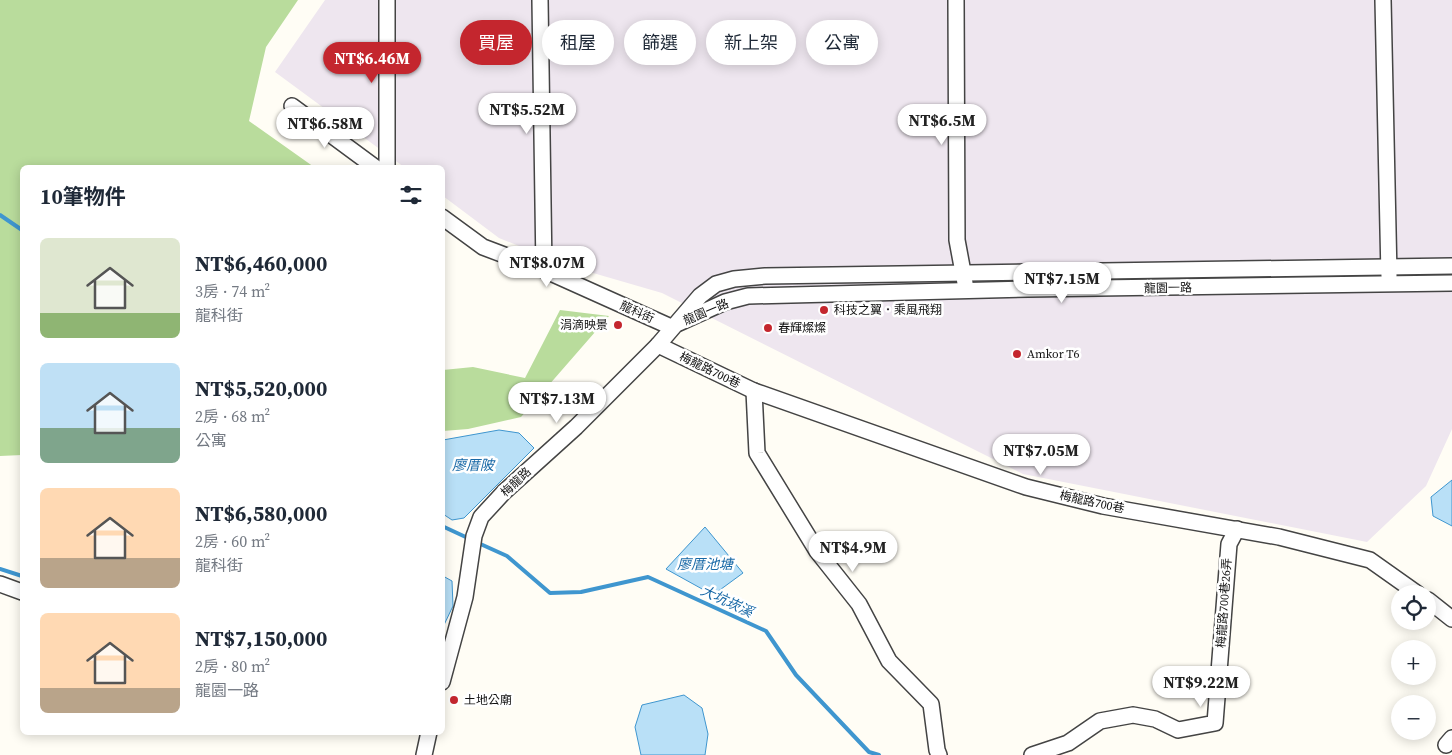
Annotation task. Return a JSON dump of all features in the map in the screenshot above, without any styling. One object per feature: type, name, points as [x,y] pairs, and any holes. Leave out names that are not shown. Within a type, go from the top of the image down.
[{"type":"street","points":[[387,0],[387,165]]},
{"type":"street","points":[[540,0],[544,270]]},
{"type":"street","points":[[956,0],[957,240],[964,273],[965,291]]},
{"type":"street","points":[[1383,0],[1388,267],[1390,284]]},
{"type":"street","points":[[292,106],[372,165]]},
{"type":"street","name":"龍科街","points":[[445,219],[483,247],[544,270],[671,327]]},
{"type":"street","name":"龍園一路","points":[[671,327],[700,296],[716,284],[734,279],[765,276],[1452,266]]},
{"type":"street","name":"龍園一路","points":[[671,327],[725,302],[748,296],[1452,283]]},
{"type":"street","name":"梅龍路","points":[[445,671],[465,597],[473,543],[481,518],[504,492],[576,428],[658,344],[671,327]]},
{"type":"street","name":"梅龍路700巷","points":[[658,344],[754,392],[1026,488],[1103,506],[1279,537],[1370,560],[1405,585]]},
{"type":"street","points":[[754,392],[757,452],[817,551],[859,604],[889,661],[931,704],[936,750],[940,755]]},
{"type":"street","name":"梅龍路700巷26弄","points":[[1032,755],[1068,743],[1100,721],[1133,715],[1155,719],[1178,730],[1215,723],[1229,544],[1236,529]]},
{"type":"street","points":[[0,584],[20,591]]},
{"type":"street","points":[[1436,606],[1452,619]]},
{"type":"street","points":[[424,755],[429,735]]},
{"type":"shaded area","points":[[325,0],[1452,0],[1452,429],[1426,486],[1367,542],[1023,474],[662,293],[569,266],[499,238],[445,198],[445,165],[401,165],[275,72]]},
{"type":"green space","points":[[0,0],[298,0],[266,47],[249,121],[311,165],[20,165],[20,455],[0,456]]},
{"type":"green space","points":[[560,310],[609,316],[521,417],[468,429],[445,431],[445,370],[473,367],[525,378]]},
{"type":"water","name":"廖厝陂","points":[[499,430],[519,433],[534,448],[464,518],[452,520],[445,515],[445,440]]},
{"type":"water","points":[[1452,480],[1452,526],[1433,516],[1431,497]]},
{"type":"water","name":"廖厝池塘","points":[[705,527],[743,573],[713,595],[666,569]]},
{"type":"water","points":[[445,577],[452,581],[453,606],[445,623]]},
{"type":"water","points":[[684,695],[702,708],[708,734],[705,755],[641,755],[635,727],[642,705]]},
{"type":"waterway","name":"大坑崁溪","points":[[0,215],[20,229]]},
{"type":"waterway","name":"大坑崁溪","points":[[445,527],[470,539]]},
{"type":"waterway","name":"大坑崁溪","points":[[476,542],[507,556],[550,593],[581,592],[648,577],[766,631],[796,675],[869,752],[879,755]]},
{"type":"waterway","points":[[0,569],[20,575]]},
{"type":"place","name":"科技之翼．乘風飛翔","points":[[824,310]]},
{"type":"place","name":"涓滴映景","points":[[618,325]]},
{"type":"place","name":"春輝燦燦","points":[[768,328]]},
{"type":"place","name":"Amkor T6","points":[[1017,354]]},
{"type":"place","name":"土地公廟","points":[[454,700]]}]
